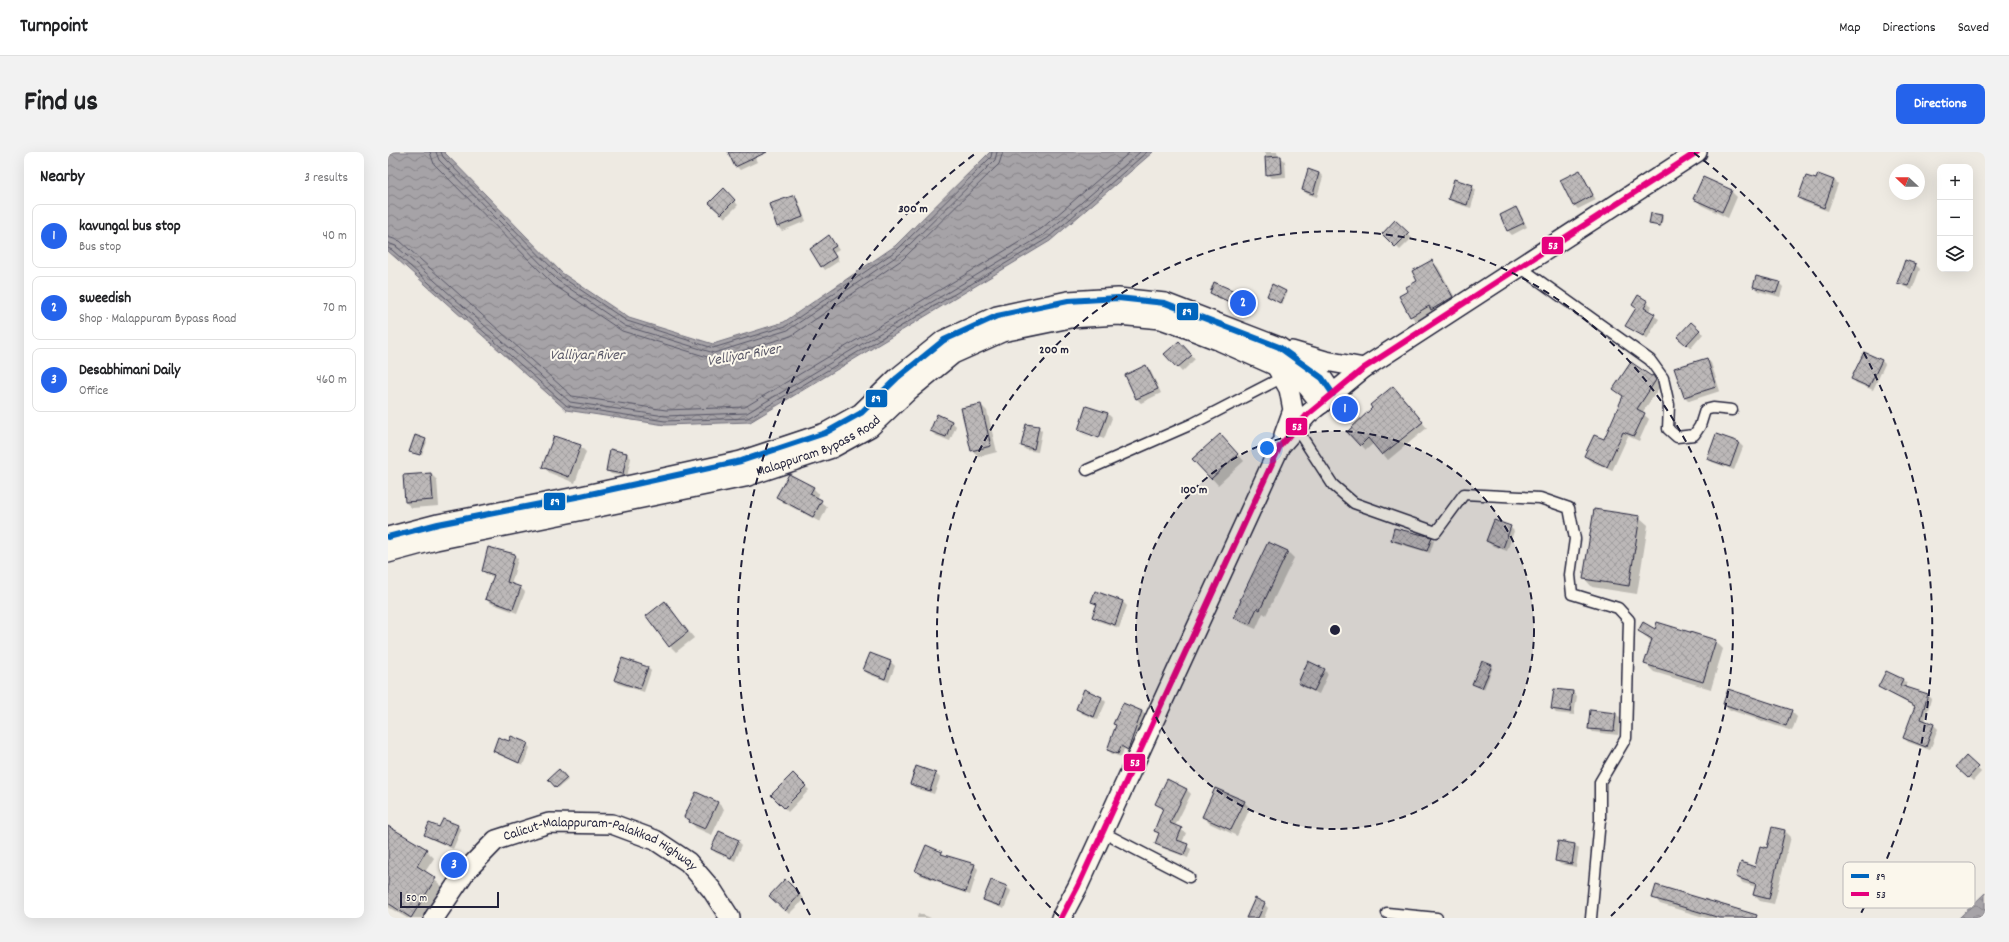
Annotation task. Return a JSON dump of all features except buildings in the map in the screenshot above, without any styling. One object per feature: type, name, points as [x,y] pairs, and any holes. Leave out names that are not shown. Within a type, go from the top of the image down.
[{"type":"highway","points":[[1280,446],[1296,428],[1327,399],[1364,368],[1697,152]]},
{"type":"highway","name":"Malappuram Bypass Road","points":[[388,537],[438,524],[581,496],[741,461],[825,433],[861,413],[897,378],[944,340],[997,316],[1068,301],[1118,298],[1165,303],[1279,363],[1307,386],[1327,399]]},
{"type":"highway","name":"Malappuram Bypass Road","points":[[388,553],[436,540],[745,477],[832,448],[870,427],[908,391],[953,354],[1002,332],[1070,318],[1118,315],[1160,319],[1279,363]]},
{"type":"highway","points":[[1061,918],[1280,446],[1293,410],[1289,389],[1279,363],[1326,361],[1364,368]]},
{"type":"highway","name":"Calicut-Malappuram-Palakkad Highway","points":[[434,918],[464,872],[496,840],[549,823],[612,824],[655,840],[688,862],[712,890],[730,918]]},
{"type":"street","points":[[1520,267],[1650,360],[1663,378],[1669,405],[1668,429],[1676,437],[1694,435],[1700,426],[1705,410],[1713,408],[1732,410]]},
{"type":"street","points":[[1088,470],[1192,424],[1279,363]]},
{"type":"street","points":[[1296,428],[1333,485],[1354,503],[1436,532],[1464,494],[1540,498],[1569,508],[1575,539],[1570,575],[1572,594],[1618,608],[1629,620],[1626,738],[1600,782],[1600,820],[1591,918]]},
{"type":"street","points":[[1102,832],[1189,877]]},
{"type":"street","points":[[1387,913],[1437,918]]},
{"type":"water","name":"Valliyar River","points":[[388,152],[444,152],[562,273],[629,318],[713,344],[784,322],[895,246],[990,152],[1153,152],[1050,241],[750,422],[665,425],[566,410],[388,251]]},
{"type":"water","points":[[1985,893],[1985,918],[1959,918],[1969,908],[1975,908],[1975,903]]},
{"type":"transit line","name":"53","points":[[1061,918],[1078,886],[1280,446],[1307,415],[1364,368],[1697,152]]},
{"type":"transit line","name":"89","points":[[388,537],[438,524],[581,496],[741,461],[825,433],[861,413],[897,378],[944,340],[997,316],[1068,301],[1118,298],[1165,303],[1279,347],[1322,378],[1333,394]]},
{"type":"place","name":"sweedish","points":[[1243,303]]},
{"type":"place","name":"kavungal bus stop","points":[[1345,409]]},
{"type":"place","name":"Desabhimani Daily","points":[[454,865]]},
{"type":"water label","name":"Velliyar River","points":[[744,356]]}]
